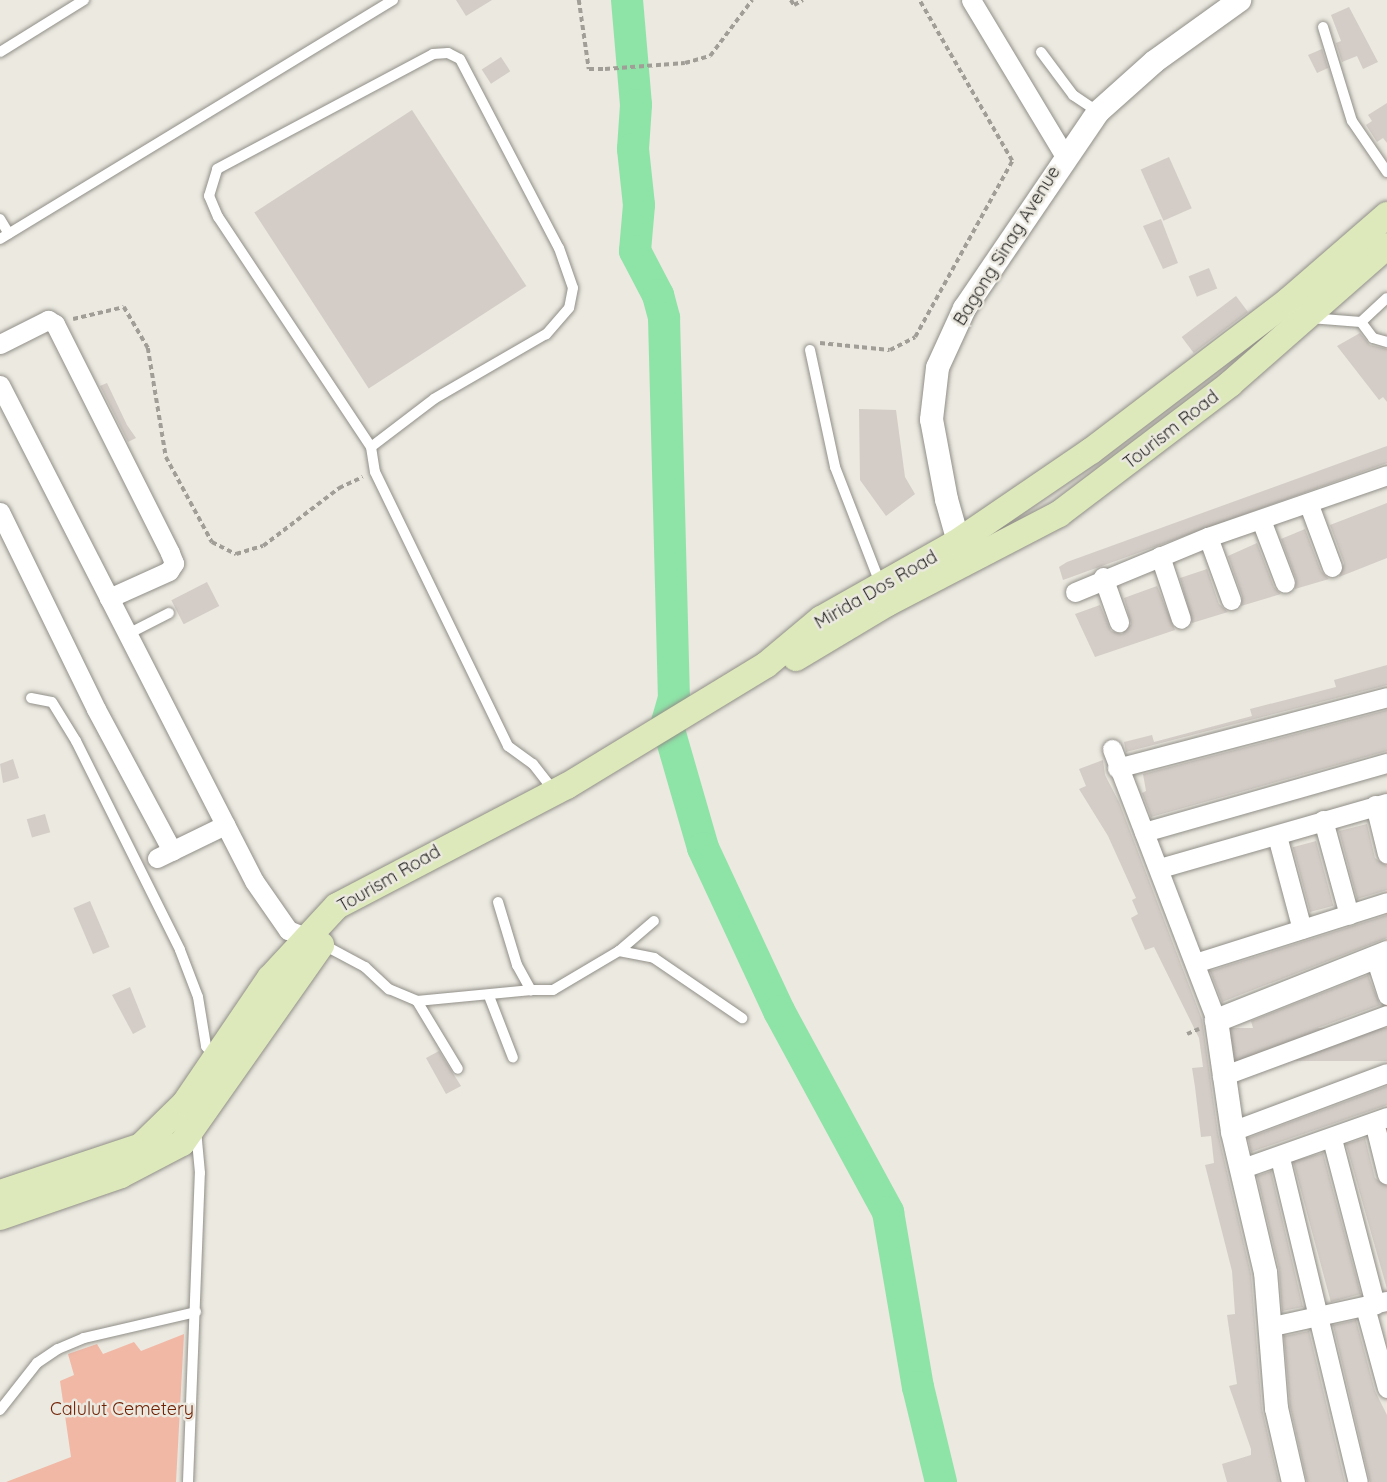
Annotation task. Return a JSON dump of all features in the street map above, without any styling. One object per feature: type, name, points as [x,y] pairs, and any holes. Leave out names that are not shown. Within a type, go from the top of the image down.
[{"type":"main road","name":"Tourism Road","points":[[1297,308],[1387,215]]},
{"type":"main road","name":"Tourism Road","points":[[932,583],[961,554],[1091,452],[1387,246]]},
{"type":"main road","name":"Mirida Dos Road","points":[[769,670],[884,594],[961,554]]},
{"type":"main road","name":"Mirida Dos Road","points":[[884,594],[932,583]]},
{"type":"main road","name":"Tourism Road","points":[[0,1193],[141,1146],[185,1103],[270,978],[314,940],[769,670]]},
{"type":"main road","name":"Tourism Road","points":[[314,940],[337,906],[557,797]]},
{"type":"main road","points":[[0,1217],[162,1157],[196,1128],[277,1008],[314,940]]},
{"type":"street","points":[[971,0],[1064,155]]},
{"type":"street","name":"Bagong Sinag Avenue","points":[[961,554],[931,419],[937,367],[964,308],[1064,155],[1097,112],[1154,61],[1240,0]]},
{"type":"street","points":[[0,344],[48,320],[55,324],[174,563],[169,571],[109,598]]},
{"type":"street","points":[[0,385],[225,825],[275,916],[288,930],[314,940]]},
{"type":"street","points":[[1075,592],[1103,577],[1208,537],[1309,505],[1387,475]]},
{"type":"street","points":[[1309,505],[1332,567]]},
{"type":"street","points":[[0,512],[165,855],[225,825]]},
{"type":"street","points":[[1261,520],[1285,583]]},
{"type":"street","points":[[1208,537],[1231,600]]},
{"type":"street","points":[[1160,556],[1181,619]]},
{"type":"street","points":[[1103,577],[1119,622]]},
{"type":"street","points":[[1293,1482],[1276,1408],[1265,1272],[1232,1131],[1216,1020],[1160,868],[1114,758],[1387,697]]},
{"type":"street","points":[[1144,832],[1387,763]]},
{"type":"street","points":[[1160,868],[1381,804],[1387,854]]},
{"type":"street","points":[[1323,820],[1349,915]]},
{"type":"street","points":[[1277,836],[1302,929]]},
{"type":"street","points":[[1195,963],[1387,902]]},
{"type":"street","points":[[1216,1020],[1381,954],[1387,995]]},
{"type":"street","points":[[1222,1076],[1387,1015]]},
{"type":"street","points":[[1232,1131],[1387,1073]]},
{"type":"street","points":[[1240,1169],[1280,1158],[1380,1120],[1387,1174]]},
{"type":"street","points":[[1332,1139],[1376,1304],[1387,1388]]},
{"type":"street","points":[[1280,1158],[1321,1318],[1357,1482]]},
{"type":"street","points":[[1268,1327],[1321,1318],[1376,1304]]},
{"type":"lane","points":[[0,52],[84,0]]},
{"type":"lane","points":[[0,219],[5,237],[393,0]]},
{"type":"lane","points":[[1323,27],[1352,121],[1387,172]]},
{"type":"lane","points":[[1041,52],[1073,95],[1097,112]]},
{"type":"lane","points":[[371,447],[434,398],[546,334],[569,308],[573,288],[559,248],[460,59],[448,53],[433,54],[217,169],[209,196],[218,218],[371,447],[375,472],[508,746],[533,764],[557,797]]},
{"type":"lane","points":[[1361,322],[1387,298]]},
{"type":"lane","points":[[1297,308],[1361,322],[1373,338],[1387,342]]},
{"type":"lane","points":[[810,350],[835,467],[884,594]]},
{"type":"lane","points":[[128,634],[169,613]]},
{"type":"lane","points":[[31,698],[52,702],[76,741],[187,967],[198,997],[206,1046],[214,1057]]},
{"type":"lane","points":[[498,902],[517,965],[531,990]]},
{"type":"lane","points":[[314,940],[365,967],[389,989],[417,1001],[553,990],[619,951],[654,921]]},
{"type":"lane","points":[[619,951],[654,958],[742,1017]]},
{"type":"lane","points":[[489,996],[513,1059]]},
{"type":"lane","points":[[417,1001],[458,1069]]},
{"type":"lane","points":[[185,1103],[196,1128],[200,1173],[188,1482]]},
{"type":"lane","points":[[0,1410],[37,1363],[58,1349],[84,1338],[196,1312]]},
{"type":"path","points":[[579,0],[589,69],[605,69],[685,64],[710,57],[752,0]]},
{"type":"path","points":[[792,0],[794,5],[803,0]]},
{"type":"path","points":[[810,350],[825,341],[890,350],[915,337],[1012,161],[919,0]]},
{"type":"path","points":[[55,324],[124,307],[148,348],[166,457],[212,542],[236,554],[263,546],[339,488],[375,472]]},
{"type":"green space","name":"Calulut Cemetery","points":[[184,1334],[176,1482],[6,1482],[71,1457],[60,1381],[74,1375],[68,1354],[97,1344],[103,1354],[134,1342],[141,1351]]},
{"type":"building","points":[[456,0],[492,0],[466,16]]},
{"type":"building","points":[[1349,7],[1378,62],[1363,69],[1357,56],[1342,62],[1336,43],[1341,41],[1331,15]]},
{"type":"building","points":[[1322,49],[1328,68],[1317,73],[1308,55]]},
{"type":"building","points":[[501,57],[510,71],[491,84],[482,70]]},
{"type":"building","points":[[1387,103],[1387,143],[1383,138],[1377,142],[1366,125],[1372,121],[1368,115]]},
{"type":"building","points":[[412,110],[526,286],[369,389],[254,212]]},
{"type":"building","points":[[1169,157],[1192,208],[1163,221],[1141,170]]},
{"type":"building","points":[[1161,219],[1178,263],[1163,269],[1143,226]]},
{"type":"building","points":[[1209,268],[1217,288],[1197,297],[1189,276]]},
{"type":"building","points":[[1236,296],[1248,312],[1194,353],[1182,337]]},
{"type":"building","points":[[1360,333],[1370,345],[1387,349],[1387,402],[1383,397],[1379,400],[1337,346]]},
{"type":"building","points":[[107,383],[136,438],[128,442],[100,386]]},
{"type":"building","points":[[859,409],[896,410],[905,477],[915,494],[886,516],[860,480]]},
{"type":"building","points":[[1387,446],[1387,463],[1063,580],[1059,567],[1067,562]]},
{"type":"building","points":[[1387,503],[1387,558],[1339,577],[1344,563],[1330,525]]},
{"type":"building","points":[[1305,529],[1321,571],[1329,579],[1295,589],[1296,579],[1281,539]]},
{"type":"building","points":[[1257,543],[1274,587],[1281,594],[1241,606],[1242,596],[1228,556]]},
{"type":"building","points":[[1207,569],[1219,604],[1228,612],[1192,623],[1180,578]]},
{"type":"building","points":[[207,582],[219,606],[184,624],[171,600]]},
{"type":"building","points":[[1157,586],[1175,630],[1095,657],[1075,614],[1100,605],[1111,631],[1122,634],[1131,624],[1124,598]]},
{"type":"building","points":[[1387,665],[1387,685],[1126,752],[1124,742],[1152,735],[1154,742],[1252,716],[1250,709],[1336,687],[1334,680]]},
{"type":"building","points":[[1387,710],[1387,751],[1151,817],[1142,793],[1146,791],[1143,774]]},
{"type":"building","points":[[13,759],[19,778],[3,783],[0,764]]},
{"type":"building","points":[[1103,760],[1105,775],[1119,802],[1202,1019],[1218,1133],[1251,1274],[1262,1409],[1279,1482],[1227,1482],[1222,1464],[1251,1455],[1251,1449],[1229,1386],[1237,1384],[1227,1315],[1235,1314],[1232,1271],[1205,1165],[1214,1163],[1211,1136],[1201,1137],[1192,1068],[1203,1067],[1199,1038],[1154,947],[1145,950],[1131,918],[1138,914],[1132,900],[1136,898],[1108,836],[1079,789],[1086,786],[1079,769]]},
{"type":"building","points":[[45,814],[50,832],[32,838],[27,819]]},
{"type":"building","points":[[1367,824],[1375,858],[1387,866],[1387,890],[1357,899],[1339,831]]},
{"type":"building","points":[[1316,841],[1333,906],[1310,912],[1293,847]]},
{"type":"building","points":[[90,901],[110,947],[93,954],[73,908]]},
{"type":"building","points":[[1387,915],[1387,938],[1222,1002],[1210,971]]},
{"type":"building","points":[[1368,975],[1380,1005],[1236,1058],[1232,1035],[1253,1028],[1251,1021]]},
{"type":"building","points":[[130,987],[146,1027],[133,1034],[112,995]]},
{"type":"building","points":[[1229,1028],[1387,1028],[1387,1061],[1229,1061]]},
{"type":"building","points":[[439,1051],[461,1086],[446,1094],[426,1058]]},
{"type":"building","points":[[1387,1086],[1387,1105],[1251,1152],[1248,1138]]},
{"type":"building","points":[[1365,1138],[1375,1178],[1387,1186],[1387,1289],[1346,1144]]},
{"type":"building","points":[[1323,1153],[1361,1294],[1331,1302],[1293,1161]]},
{"type":"building","points":[[1271,1171],[1303,1307],[1282,1311],[1279,1269],[1257,1176]]},
{"type":"building","points":[[1356,1320],[1375,1391],[1387,1415],[1387,1482],[1370,1482],[1333,1325]]},
{"type":"building","points":[[1309,1331],[1345,1482],[1307,1482],[1290,1406],[1284,1336]]},
{"type":"waterway","points":[[627,0],[636,105],[633,149],[639,205],[635,251],[658,295],[664,318],[674,698],[667,723],[703,848],[779,1011],[888,1212],[918,1387],[941,1482]]}]
